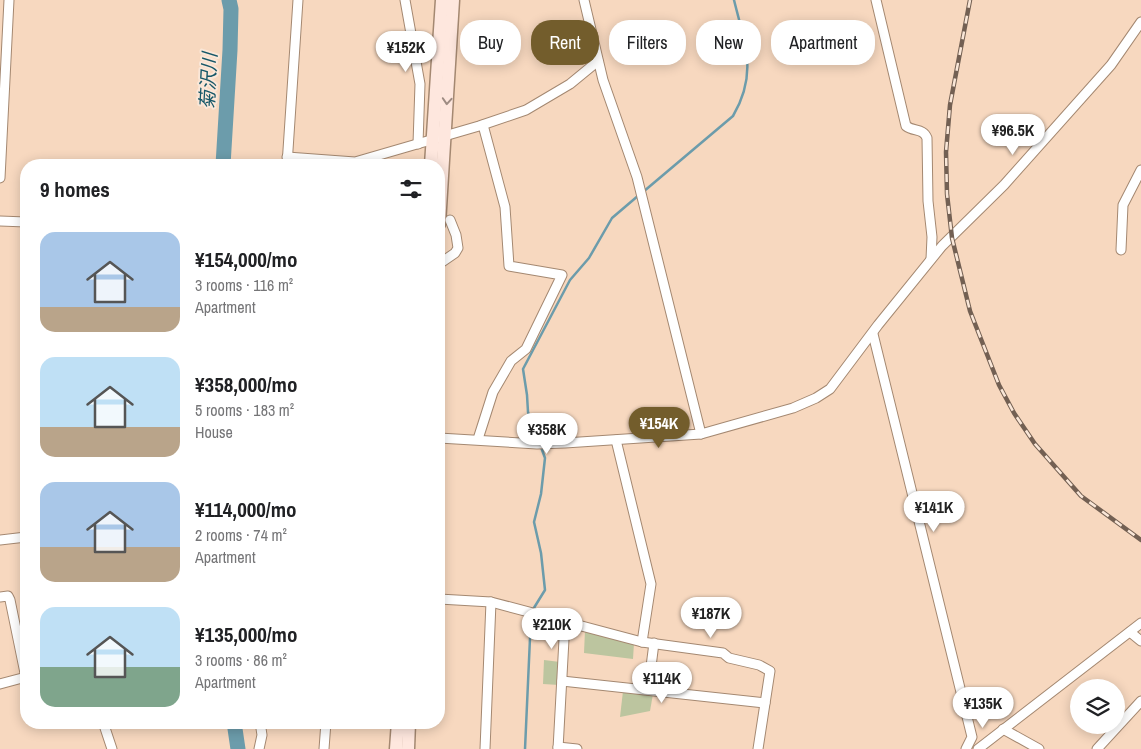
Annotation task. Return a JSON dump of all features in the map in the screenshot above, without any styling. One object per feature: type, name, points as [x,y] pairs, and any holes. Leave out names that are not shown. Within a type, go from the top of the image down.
[{"type":"main road","points":[[440,159],[442,0]]},
{"type":"main road","points":[[433,159],[439,138],[453,0]]},
{"type":"main road","points":[[396,749],[397,729]]},
{"type":"main road","points":[[408,749],[409,729]]},
{"type":"street","points":[[0,178],[9,0]]},
{"type":"street","points":[[287,159],[298,0]]},
{"type":"street","points":[[405,0],[420,84],[418,144]]},
{"type":"street","points":[[584,0],[589,20]]},
{"type":"street","points":[[876,0],[906,126],[923,132],[928,138],[928,201],[932,237],[931,260]]},
{"type":"street","points":[[445,438],[538,444],[701,434],[793,408],[830,390],[942,246],[1004,185],[1111,65],[1141,22]]},
{"type":"street","points":[[599,64],[637,177],[701,434]]},
{"type":"street","points":[[366,159],[483,125],[526,110],[570,84],[593,65]]},
{"type":"street","points":[[478,439],[493,392],[511,361],[526,349],[562,275],[509,266],[505,207],[483,125]]},
{"type":"street","points":[[1121,250],[1123,205],[1141,170]]},
{"type":"street","points":[[0,221],[20,222]]},
{"type":"street","points":[[445,223],[456,235],[458,248],[445,259]]},
{"type":"street","points":[[872,334],[972,737],[966,749]]},
{"type":"street","points":[[616,440],[651,584],[642,642]]},
{"type":"street","points":[[0,540],[20,538]]},
{"type":"street","points":[[0,597],[8,596],[10,600],[20,648]]},
{"type":"street","points":[[445,599],[491,602],[642,642],[723,653],[729,658],[758,665],[770,671],[758,749]]},
{"type":"street","points":[[485,749],[491,602]]},
{"type":"street","points":[[565,621],[558,748],[577,749]]},
{"type":"street","points":[[978,749],[1141,624]]},
{"type":"street","points":[[1130,632],[1141,641]]},
{"type":"street","points":[[648,690],[654,643]]},
{"type":"street","points":[[0,684],[20,679]]},
{"type":"street","points":[[562,681],[765,703]]},
{"type":"street","points":[[1097,749],[1141,701]]},
{"type":"street","points":[[1003,728],[1039,749]]},
{"type":"street","points":[[105,729],[112,749]]},
{"type":"street","points":[[259,749],[262,735],[261,729]]},
{"type":"street","points":[[324,749],[325,729]]},
{"type":"green space","points":[[585,630],[634,643],[633,659],[584,653]]},
{"type":"green space","points":[[544,660],[560,662],[559,685],[543,684]]},
{"type":"green space","points":[[623,691],[653,694],[650,711],[620,717]]},
{"type":"waterway","name":"菊沢川","points":[[223,159],[230,50],[231,9],[229,0]]},
{"type":"waterway","points":[[643,192],[733,116],[741,101],[745,86],[747,59],[734,0]]},
{"type":"waterway","points":[[532,611],[545,590],[541,553],[534,522],[541,494],[545,458],[528,412],[523,369],[570,280],[589,258],[612,218],[639,195]]},
{"type":"waterway","points":[[525,749],[531,616]]},
{"type":"waterway","name":"菊沢川","points":[[235,729],[238,749]]},
{"type":"railway","points":[[970,0],[950,105],[946,152],[947,194],[952,238],[970,311],[999,385],[1014,413],[1035,444],[1081,496],[1141,540]]}]
